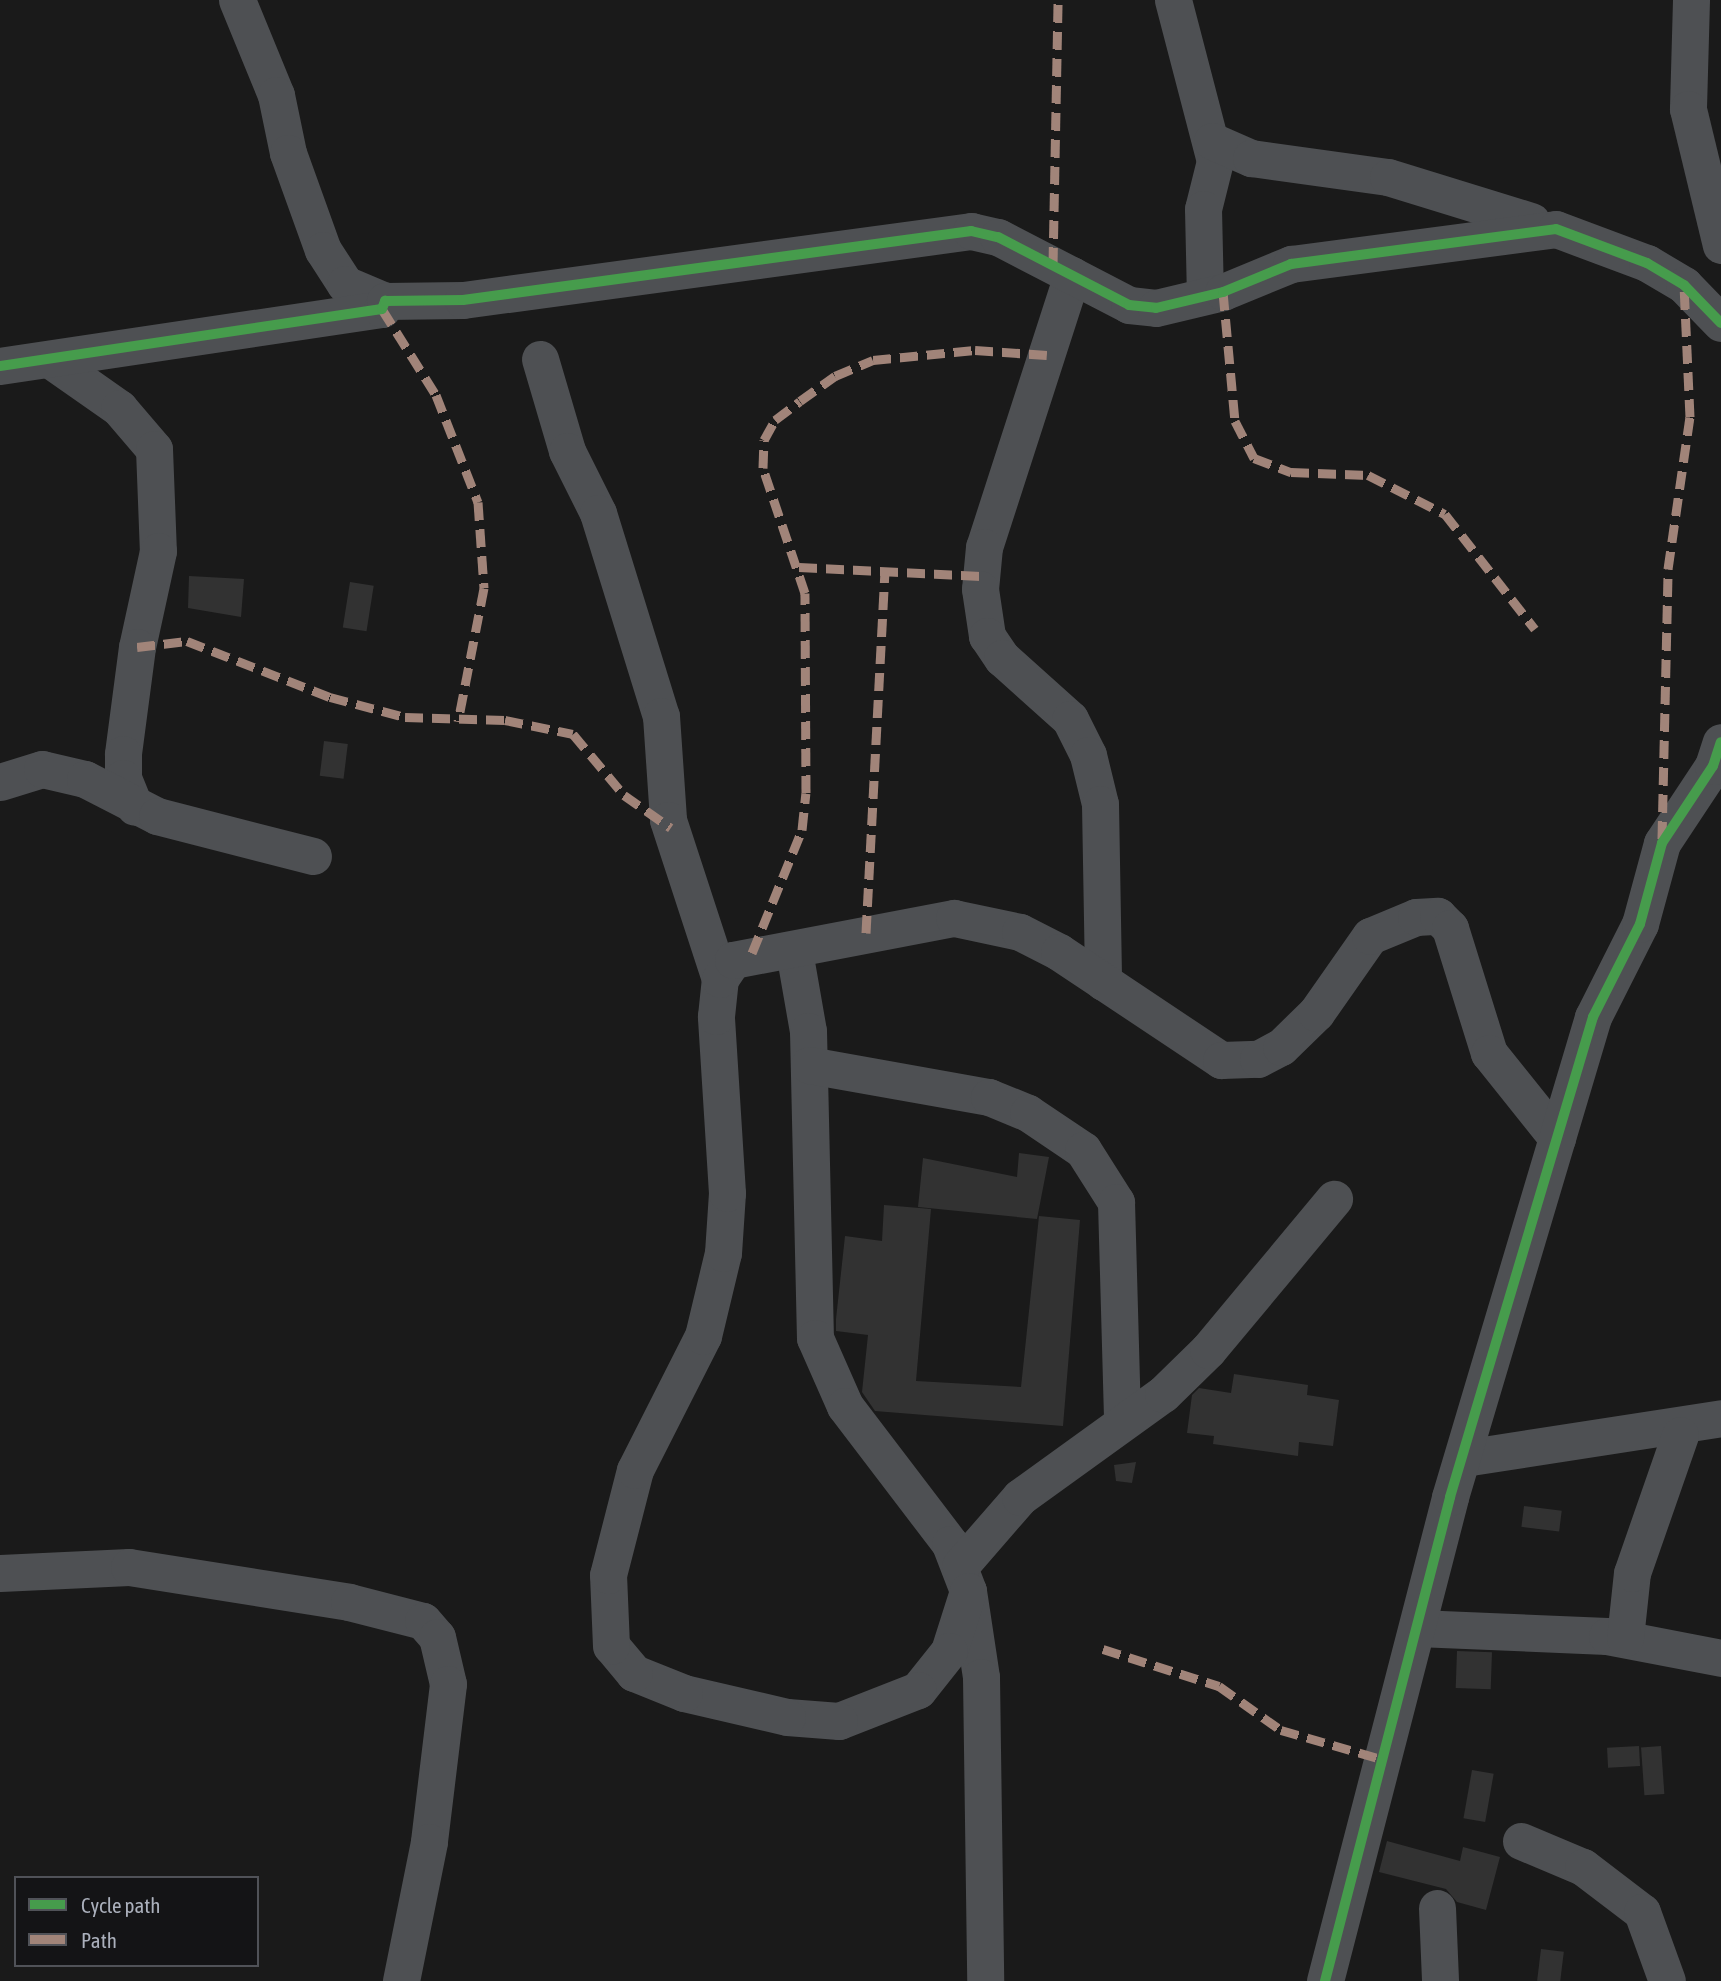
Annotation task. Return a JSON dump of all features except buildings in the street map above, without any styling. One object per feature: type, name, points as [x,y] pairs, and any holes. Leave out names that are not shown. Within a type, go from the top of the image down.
[{"type":"street","points":[[237,0],[276,94],[288,153],[323,250],[345,284],[385,301],[463,300],[971,231],[998,237],[1129,305],[1156,308],[1291,264],[1556,229]]},
{"type":"street","points":[[1173,0],[1212,141],[1215,175],[1202,237],[1205,293]]},
{"type":"street","points":[[1691,0],[1688,109],[1721,245]]},
{"type":"street","points":[[1212,141],[1251,158],[1388,177],[1556,229],[1647,263],[1684,285],[1721,323]]},
{"type":"street","points":[[1072,275],[984,547],[980,589],[995,647],[1070,719],[1088,755],[1100,804],[1103,982]]},
{"type":"street","points":[[0,366],[52,361],[382,309],[385,301]]},
{"type":"street","points":[[540,359],[567,451],[598,513],[661,716],[668,820],[720,979],[715,1047],[727,1193],[723,1253],[703,1336],[635,1470],[608,1575],[611,1646],[634,1673],[684,1693],[787,1717],[839,1721],[918,1690],[949,1651],[964,1578],[1020,1497],[1163,1394],[1208,1350],[1334,1199]]},
{"type":"street","points":[[52,361],[119,408],[145,432],[153,449],[158,551],[137,646],[123,754],[123,778],[135,807]]},
{"type":"street","points":[[1325,1981],[1464,1458],[1593,1017],[1640,924],[1662,843],[1718,755]]},
{"type":"street","points":[[0,782],[42,769],[85,779],[135,807],[313,856]]},
{"type":"street","points":[[720,979],[743,954],[794,951],[917,920],[954,918],[1020,932],[1103,982],[1221,1060],[1258,1059],[1281,1047],[1317,1013],[1370,936],[1416,917],[1438,916],[1450,928],[1489,1053],[1557,1138]]},
{"type":"street","points":[[794,951],[809,1065],[815,1338],[845,1406],[964,1578],[981,1676],[985,1981]]},
{"type":"street","points":[[809,1065],[989,1097],[1028,1113],[1083,1150],[1116,1202],[1122,1421]]},
{"type":"street","points":[[1464,1458],[1721,1418]]},
{"type":"street","points":[[1625,1638],[1632,1573],[1680,1435]]},
{"type":"street","points":[[0,1573],[129,1567],[336,1600],[423,1621],[437,1637],[447,1684],[429,1842],[401,1981]]},
{"type":"street","points":[[1417,1628],[1625,1638],[1721,1658]]},
{"type":"street","points":[[1521,1841],[1583,1867],[1642,1912],[1667,1981]]},
{"type":"street","points":[[1437,1908],[1440,1981]]},
{"type":"marked path","points":[[1053,265],[1058,0]]},
{"type":"marked path","points":[[1662,839],[1668,569],[1690,417],[1684,285]]},
{"type":"marked path","points":[[1223,292],[1235,421],[1254,458],[1291,472],[1368,475],[1445,514],[1535,629]]},
{"type":"marked path","points":[[382,309],[436,395],[478,502],[484,588],[458,722]]},
{"type":"marked path","points":[[752,953],[802,830],[806,793],[805,593],[763,468],[764,440],[775,420],[800,401],[835,376],[873,360],[975,350],[1047,355]]},
{"type":"marked path","points":[[799,567],[981,576]]},
{"type":"marked path","points":[[866,933],[885,568]]},
{"type":"marked path","points":[[137,647],[187,641],[330,697],[405,717],[505,720],[573,734],[624,795],[671,828]]},
{"type":"marked path","points":[[1103,1649],[1219,1686],[1281,1730],[1385,1760]]},
{"type":"cycle path","points":[[0,366],[382,309],[385,301],[463,300],[971,231],[998,237],[1129,305],[1156,308],[1223,292],[1291,264],[1556,229],[1647,263],[1684,285],[1721,323]]},
{"type":"cycle path","points":[[1325,1981],[1450,1497],[1593,1017],[1640,924],[1662,843],[1713,766],[1721,742]]}]
